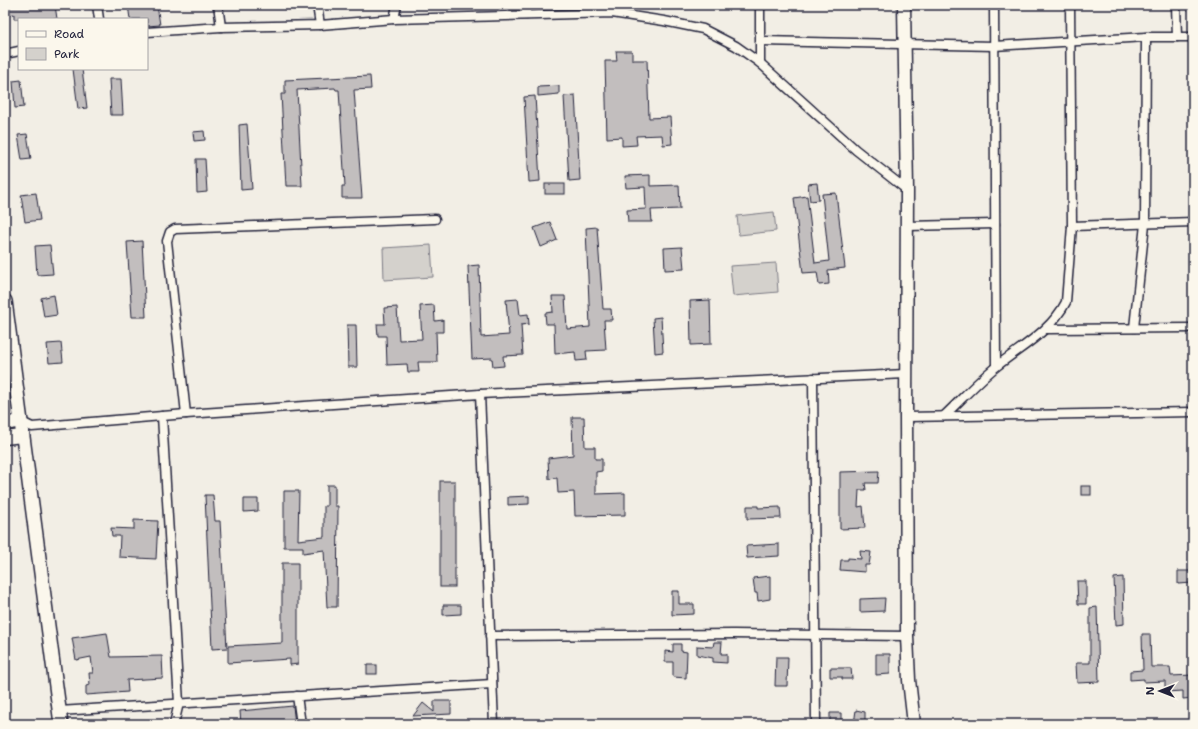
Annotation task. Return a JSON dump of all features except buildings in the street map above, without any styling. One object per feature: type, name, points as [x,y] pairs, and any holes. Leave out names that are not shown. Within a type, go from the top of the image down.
[{"type":"main road","points":[[5,300],[61,724]]},
{"type":"street","points":[[97,5],[99,18]]},
{"type":"street","points":[[218,5],[221,27]]},
{"type":"street","points":[[317,5],[320,25]]},
{"type":"street","points":[[394,19],[397,5]]},
{"type":"street","points":[[526,5],[526,15]]},
{"type":"street","points":[[760,5],[760,63]]},
{"type":"street","points":[[904,5],[907,190],[907,636],[909,680],[914,724]]},
{"type":"street","points":[[994,5],[996,366]]},
{"type":"street","points":[[944,416],[996,366],[1047,329],[1061,312],[1066,302],[1072,226],[1070,5]]},
{"type":"street","points":[[1176,5],[1177,37]]},
{"type":"street","points":[[148,32],[221,27],[320,25],[394,19],[526,15],[613,9],[637,16],[703,29],[736,46],[760,63],[839,136],[907,190]]},
{"type":"street","points":[[761,41],[994,46],[1146,37],[1193,37]]},
{"type":"street","points":[[1134,328],[1145,224],[1146,37]]},
{"type":"street","points":[[5,54],[18,51]]},
{"type":"street","points":[[186,414],[167,242],[170,232],[175,229],[435,219]]},
{"type":"street","points":[[1072,226],[1193,222]]},
{"type":"street","points":[[907,226],[995,224]]},
{"type":"street","points":[[1047,329],[1193,328]]},
{"type":"street","points":[[5,424],[20,421],[32,427],[186,414],[480,394],[906,374]]},
{"type":"street","points":[[814,378],[816,724]]},
{"type":"street","points":[[480,394],[494,724]]},
{"type":"street","points":[[906,417],[1193,412]]},
{"type":"street","points":[[162,416],[180,703],[174,724]]},
{"type":"street","points":[[5,438],[22,436],[32,427]]},
{"type":"street","points":[[490,636],[815,634],[907,636]]},
{"type":"street","points":[[59,711],[492,684]]},
{"type":"street","points":[[297,696],[301,724]]},
{"type":"green space","points":[[774,212],[776,231],[739,235],[737,216]]},
{"type":"green space","points":[[431,245],[433,277],[384,280],[383,248]]},
{"type":"green space","points":[[776,263],[778,292],[733,296],[730,266]]}]
